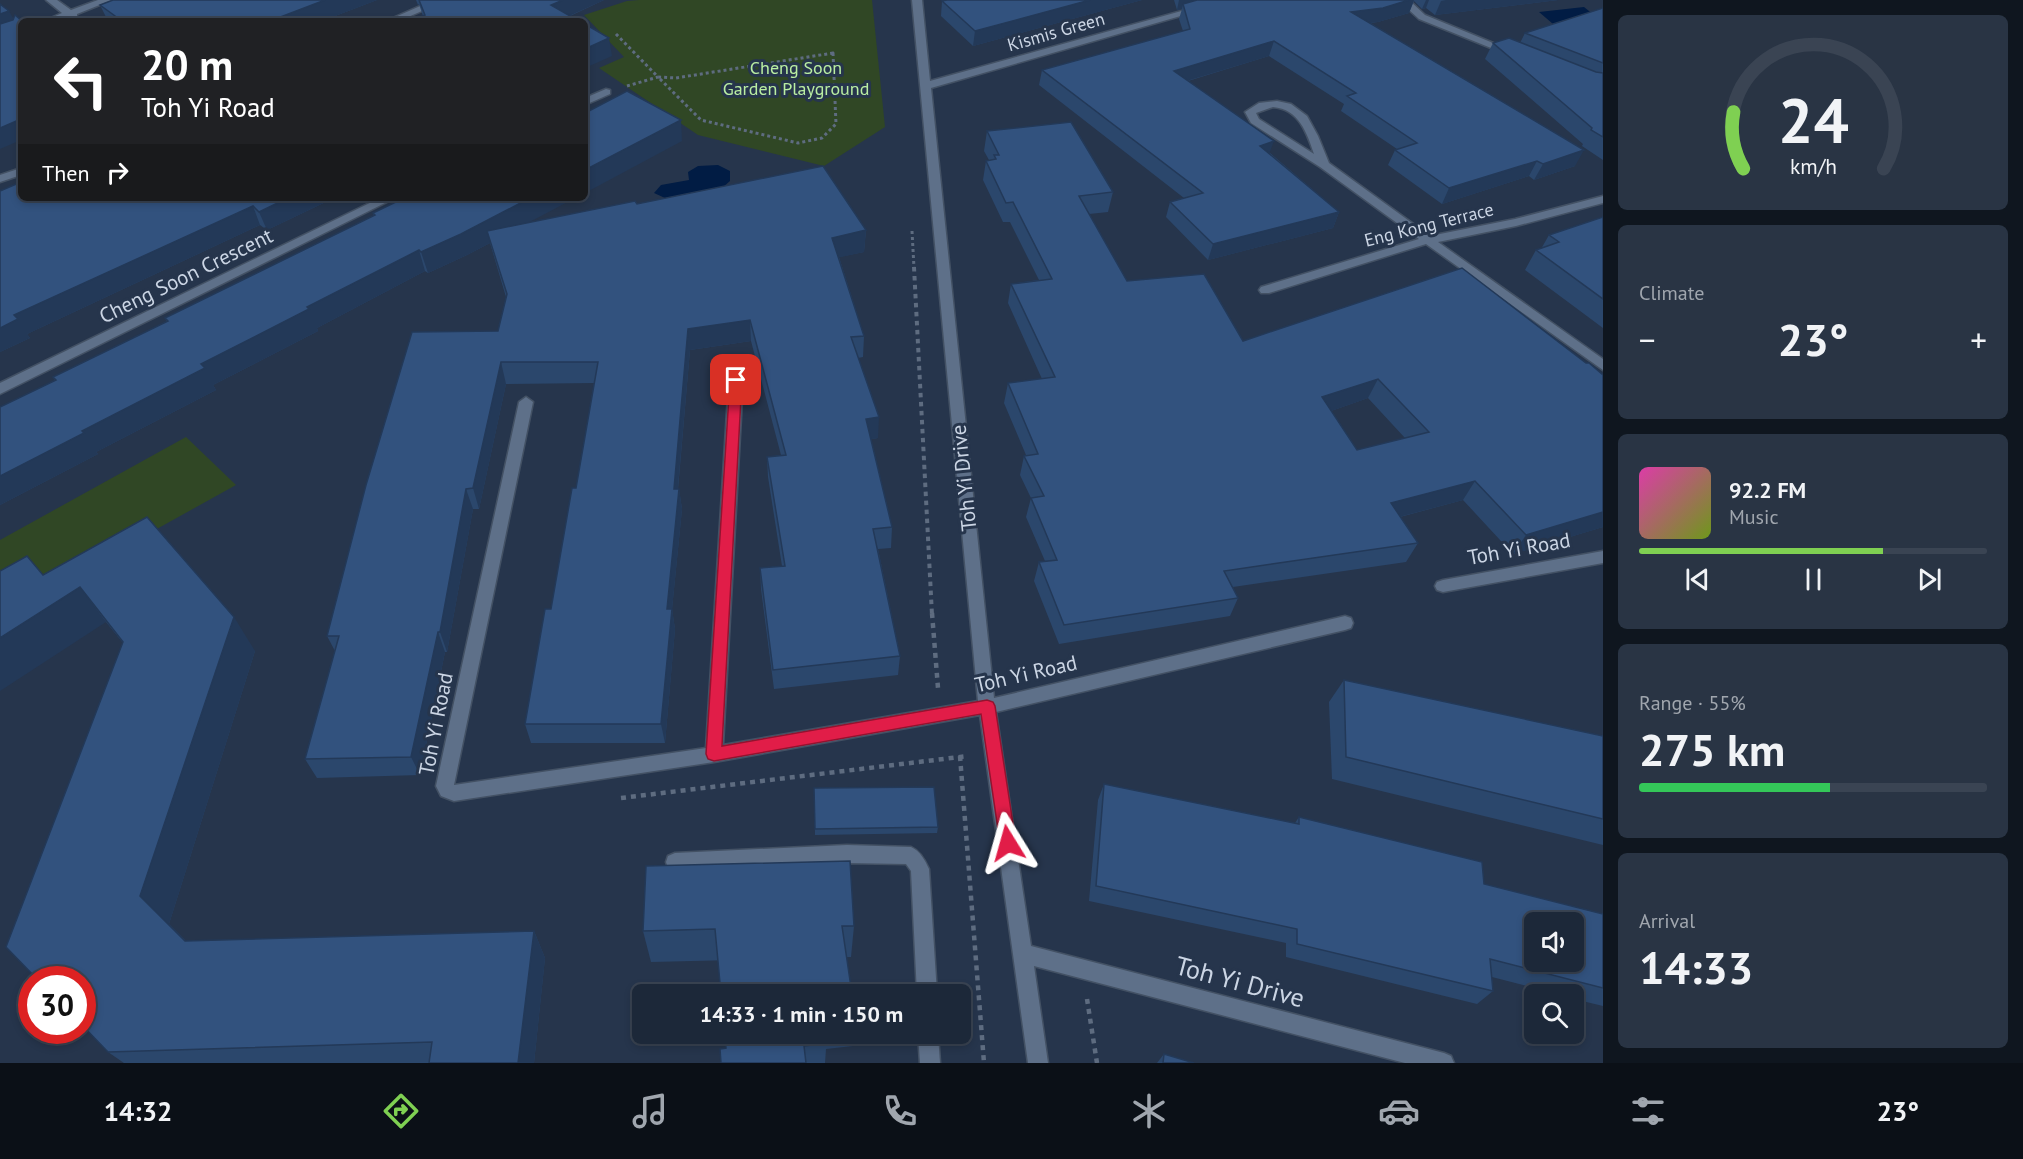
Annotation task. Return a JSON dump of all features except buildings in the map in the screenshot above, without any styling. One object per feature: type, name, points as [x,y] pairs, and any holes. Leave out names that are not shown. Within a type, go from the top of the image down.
[{"type":"street","points":[[51,0],[75,18]]},
{"type":"street","points":[[58,18],[107,0]]},
{"type":"street","points":[[398,18],[442,0]]},
{"type":"street","name":"Toh Yi Drive","points":[[917,0],[987,706],[996,754],[1038,1063]]},
{"type":"street","name":"Kismis Green","points":[[925,86],[1231,0]]},
{"type":"street","points":[[1403,0],[1422,17],[1518,55]]},
{"type":"street","points":[[588,101],[606,92]]},
{"type":"street","points":[[1324,165],[1301,113],[1277,104],[1264,104],[1250,112],[1255,121],[1324,165],[1603,366]]},
{"type":"street","points":[[0,179],[18,172]]},
{"type":"street","name":"Eng Kong Terrace","points":[[1265,290],[1428,240],[1516,222],[1603,199]]},
{"type":"street","name":"Cheng Soon Crescent","points":[[0,389],[383,201]]},
{"type":"street","points":[[714,754],[736,380]]},
{"type":"street","name":"Toh Yi Road","points":[[526,402],[445,786],[447,790],[454,793],[714,754],[940,715],[1345,623]]},
{"type":"street","name":"Toh Yi Road","points":[[1443,586],[1603,557]]},
{"type":"street","points":[[675,862],[847,854],[911,856],[920,869],[926,984]]},
{"type":"street","name":"Toh Yi Drive","points":[[1023,954],[1444,1063]]},
{"type":"street","points":[[929,1044],[930,1063]]},
{"type":"path","points":[[606,92],[658,77],[675,78],[833,53],[836,124],[824,137],[804,144],[791,143],[701,120],[665,85],[658,77],[616,34]]},
{"type":"path","points":[[665,85],[675,78]]},
{"type":"path","points":[[911,220],[928,559],[940,715]]},
{"type":"path","points":[[618,799],[960,756],[996,754]]},
{"type":"path","points":[[960,756],[984,1063]]},
{"type":"path","points":[[1082,969],[1096,1063]]},
{"type":"green space","name":"Cheng Soon Garden Playground","points":[[872,0],[885,127],[824,166],[698,135],[599,68],[624,57],[584,15],[627,1]]},
{"type":"green space","points":[[186,437],[236,485],[0,616],[0,540]]},
{"type":"water","points":[[1584,7],[1599,19],[1553,24],[1539,12]]},
{"type":"water","points":[[718,165],[730,171],[730,181],[722,188],[665,198],[654,193],[661,185],[689,180],[688,172],[698,166]]},
{"type":"route","points":[[736,380],[714,754],[987,706],[1008,843]]}]
